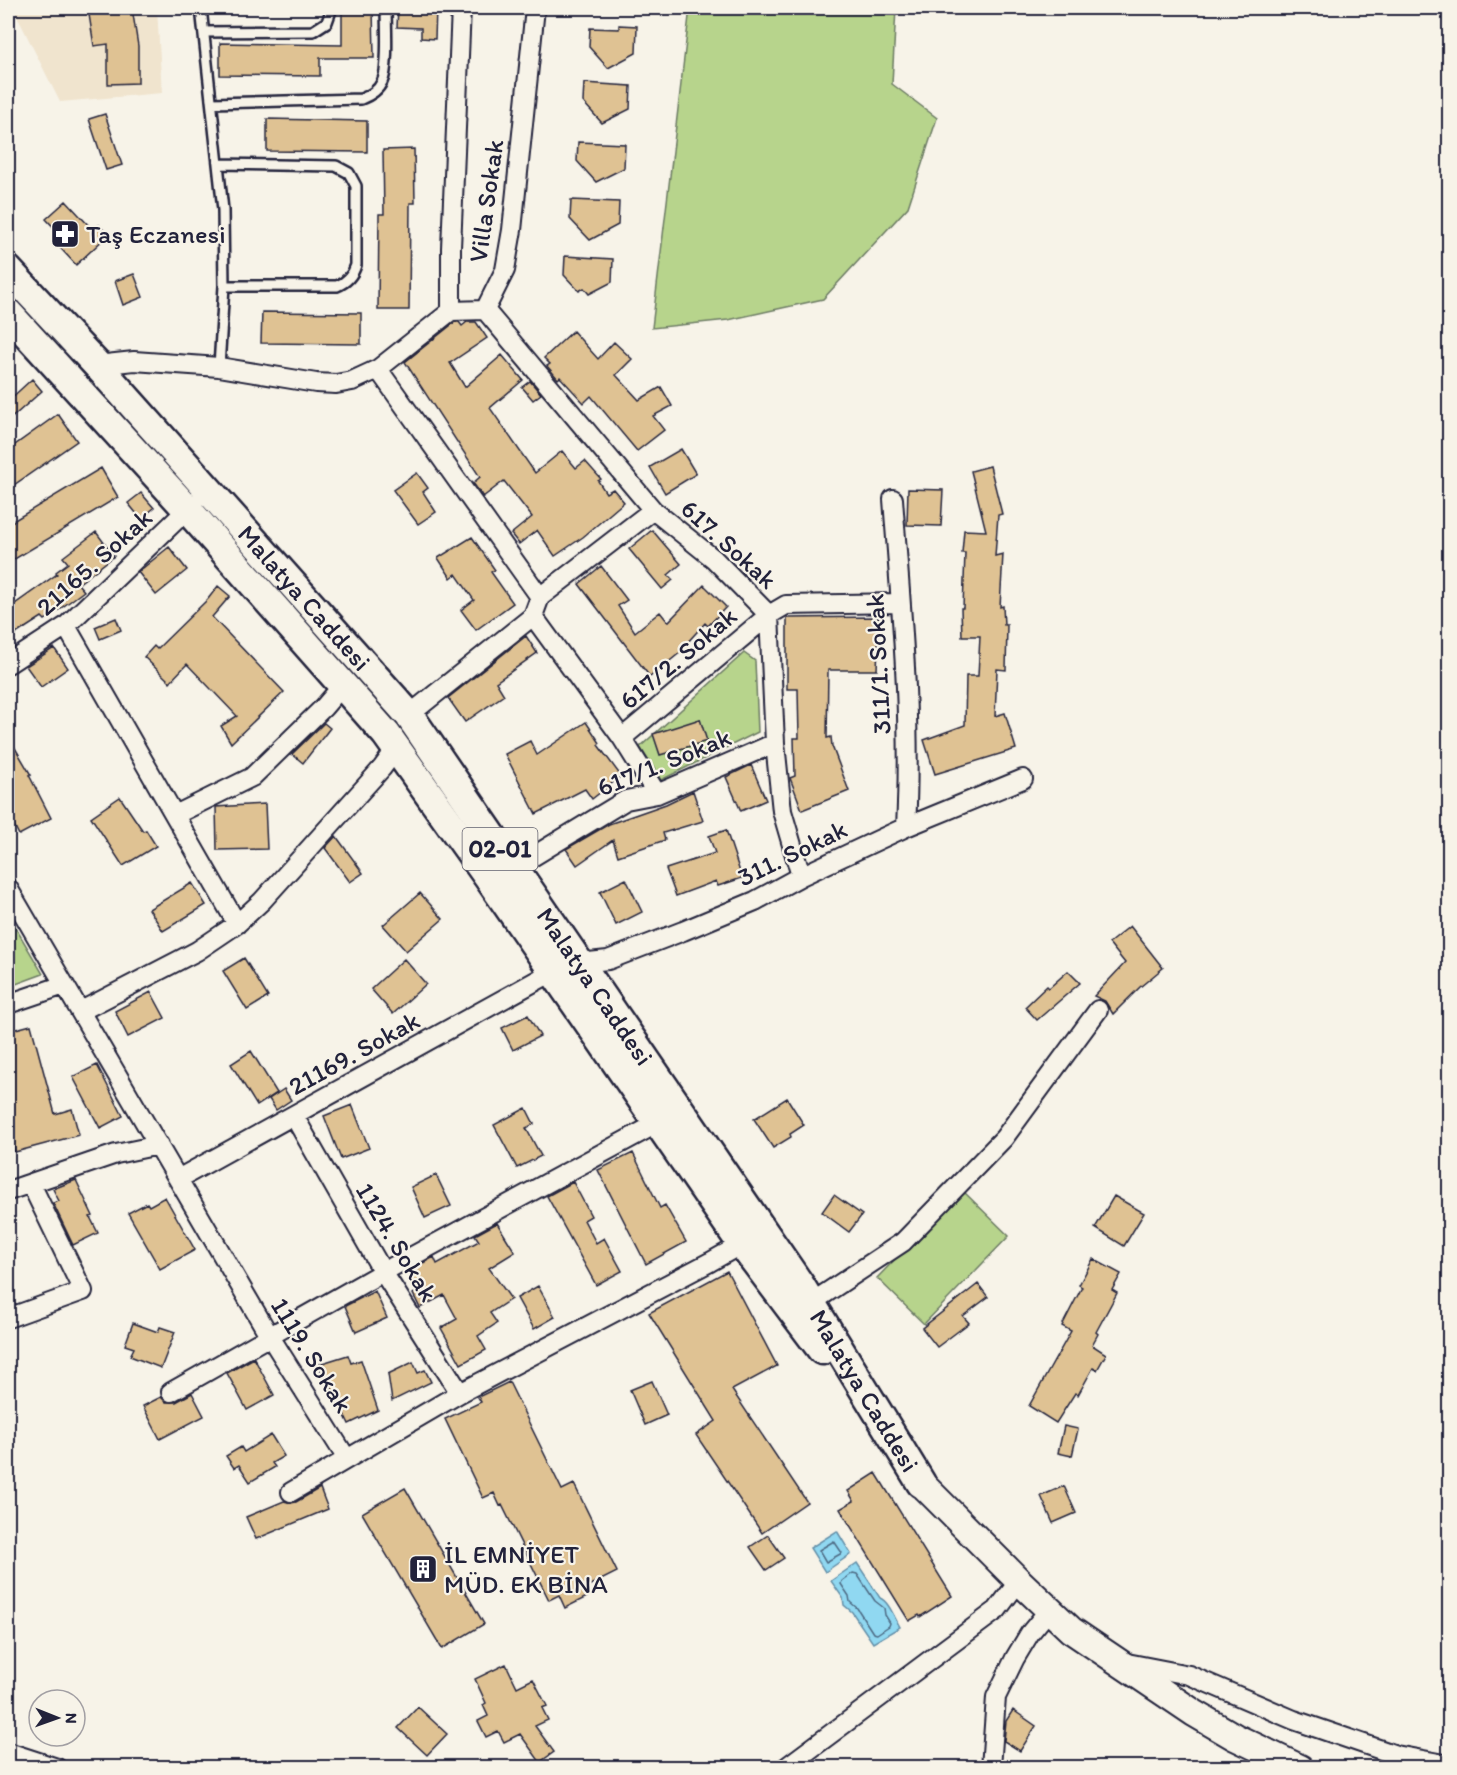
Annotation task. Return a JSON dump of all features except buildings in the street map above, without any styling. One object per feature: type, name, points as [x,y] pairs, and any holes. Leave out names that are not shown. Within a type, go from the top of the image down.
[{"type":"main road","name":"Malatya Caddesi","points":[[8,270],[409,715],[514,868],[567,967],[658,1123],[742,1244],[921,1483]]},
{"type":"main road","name":"Malatya Caddesi","points":[[8,313],[188,510],[386,734],[567,967],[811,1303],[921,1483]]},
{"type":"main road","name":"02-01","points":[[921,1483],[1071,1630],[1194,1713],[1235,1737],[1300,1767]]},
{"type":"street","points":[[451,311],[451,248],[461,8]]},
{"type":"street","name":"Villa Sokak","points":[[485,310],[505,270],[512,230],[535,8]]},
{"type":"street","points":[[96,366],[134,361],[219,367],[316,383],[336,384],[352,381],[378,369],[451,311],[485,310]]},
{"type":"street","name":"617. Sokak","points":[[485,310],[653,510],[714,559],[769,615],[775,743],[782,811],[801,876]]},
{"type":"street","points":[[378,369],[540,597]]},
{"type":"street","name":"21165. Sokak","points":[[8,664],[66,626],[188,510],[206,489]]},
{"type":"street","name":"311/1. Sokak","points":[[893,499],[909,771],[906,827]]},
{"type":"street","points":[[409,715],[533,615],[540,597],[653,510]]},
{"type":"street","name":"617/2. Sokak","points":[[657,794],[622,738],[769,615],[786,605],[900,603]]},
{"type":"street","points":[[533,615],[622,738]]},
{"type":"street","points":[[66,626],[237,924]]},
{"type":"street","points":[[175,815],[252,777],[308,724],[342,686]]},
{"type":"street","name":"617/1. Sokak","points":[[514,868],[626,800],[657,794],[775,743]]},
{"type":"street","points":[[81,1011],[197,951],[237,924],[262,901],[382,768],[396,749]]},
{"type":"street","name":"311. Sokak","points":[[567,967],[608,960],[755,901],[801,876],[906,827],[1023,779]]},
{"type":"street","name":"1119. Sokak","points":[[10,899],[81,1011],[269,1335],[347,1459]]},
{"type":"street","name":"21169. Sokak","points":[[178,1179],[567,967]]},
{"type":"street","points":[[8,1004],[64,985]]},
{"type":"street","points":[[811,1303],[903,1242],[1004,1138],[1098,1010]]},
{"type":"street","name":"1124. Sokak","points":[[294,1116],[383,1272],[460,1393]]},
{"type":"street","points":[[171,1392],[383,1272],[658,1123]]},
{"type":"street","points":[[8,1191],[116,1154],[159,1145]]},
{"type":"street","points":[[8,1318],[83,1291],[31,1184]]},
{"type":"street","points":[[291,1492],[460,1393],[742,1244]]},
{"type":"street","points":[[785,1767],[997,1610],[1019,1581]]},
{"type":"street","points":[[991,1767],[996,1697],[1025,1641],[1050,1610]]},
{"type":"street","points":[[1114,1660],[1189,1675],[1294,1720],[1396,1755],[1449,1765]]},
{"type":"street","points":[[8,1752],[57,1767]]},
{"type":"lane","points":[[201,8],[223,210],[224,286],[219,367]]},
{"type":"lane","points":[[204,32],[313,31],[327,22],[332,8]]},
{"type":"lane","points":[[212,103],[367,97],[379,88],[383,81],[386,8]]},
{"type":"lane","points":[[219,164],[336,166],[350,173],[356,186],[356,265],[351,276],[343,284],[338,286],[224,286]]},
{"type":"shaded area","points":[[9,8],[157,8],[162,93],[60,102],[18,18]]},
{"type":"green space","points":[[690,8],[896,8],[892,84],[937,118],[908,207],[823,299],[728,320],[652,328]]},
{"type":"green space","points":[[744,653],[755,661],[758,732],[661,780],[640,747]]},
{"type":"green space","points":[[8,915],[43,974],[8,987]]},
{"type":"green space","points":[[962,1190],[1009,1236],[924,1324],[877,1278]]},
{"type":"water","points":[[837,1531],[851,1554],[825,1572],[810,1548]]},
{"type":"water","points":[[857,1563],[880,1598],[889,1606],[900,1627],[873,1643],[852,1612],[844,1605],[843,1598],[831,1581]]},
{"type":"place","name":"Taş Eczanesi","points":[[65,234]]},
{"type":"place","name":"İL EMNİYET MÜD. EK BİNA","points":[[423,1569]]}]
